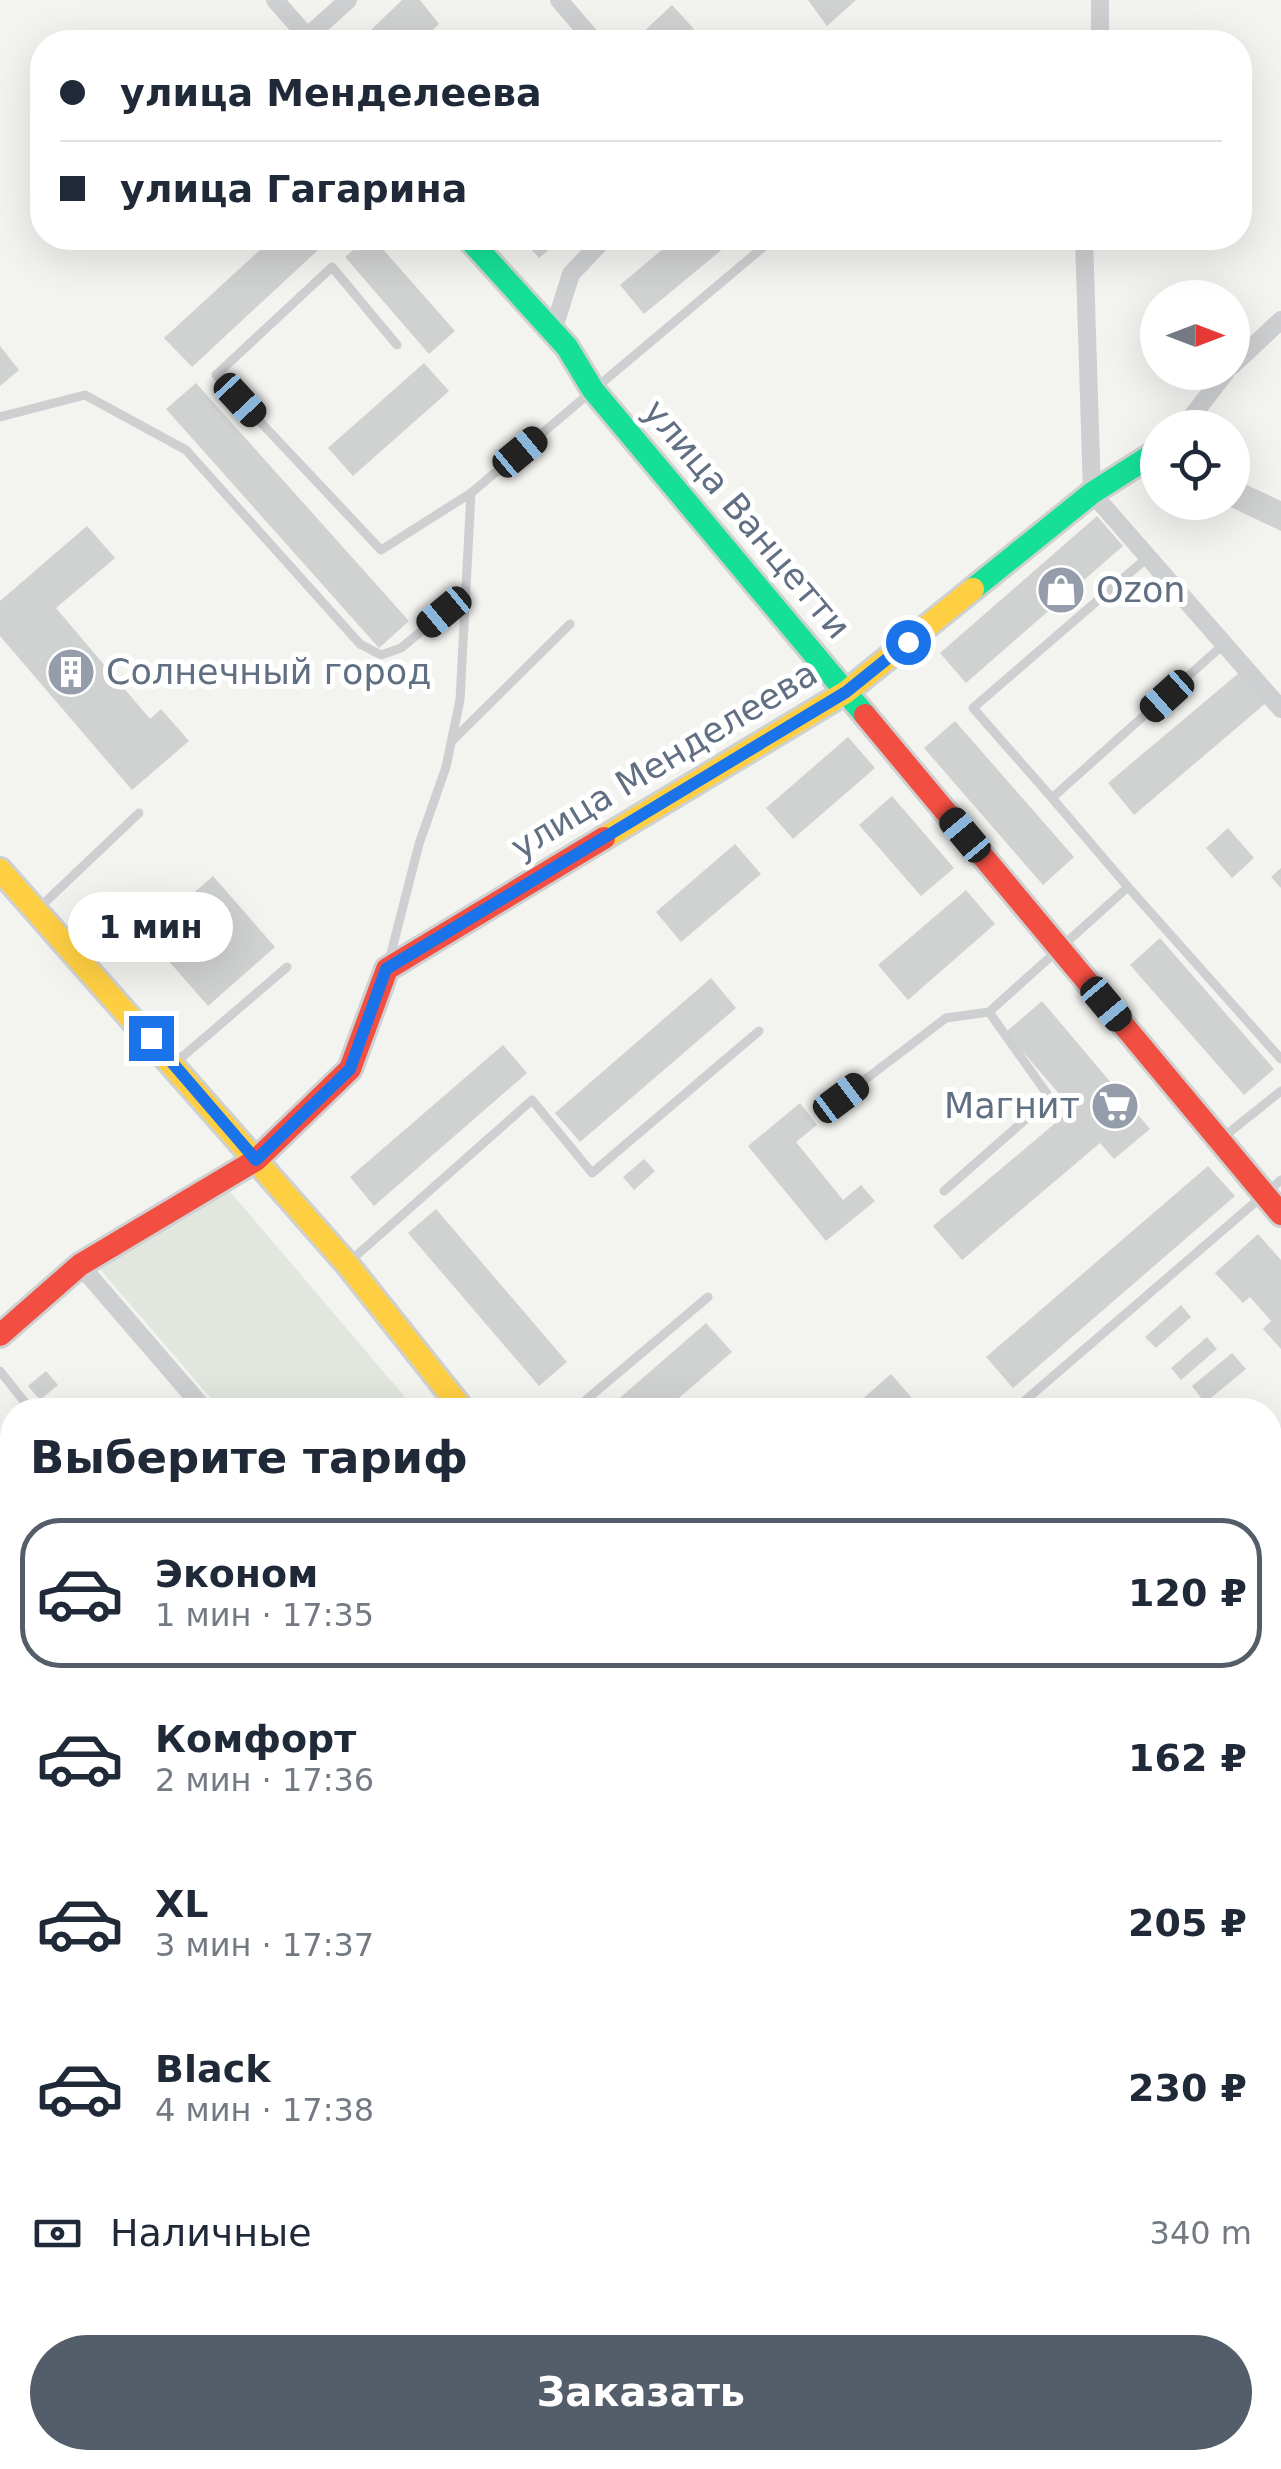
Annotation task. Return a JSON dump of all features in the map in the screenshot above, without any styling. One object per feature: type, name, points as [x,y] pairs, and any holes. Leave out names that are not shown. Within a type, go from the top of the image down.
[{"type":"street","points":[[275,0],[302,30]]},
{"type":"street","points":[[319,30],[348,0]]},
{"type":"street","points":[[560,0],[584,30]]},
{"type":"street","points":[[1100,0],[1100,30]]},
{"type":"street","name":"улица Ванцетти","points":[[479,250],[552,331],[593,390],[1220,1140],[1273,1187],[1281,1214]]},
{"type":"street","points":[[552,331],[572,274],[594,250]]},
{"type":"street","points":[[1084,250],[1092,493],[1281,709]]},
{"type":"street","points":[[1250,349],[1281,320]]},
{"type":"street","points":[[1197,410],[1212,390]]},
{"type":"street","name":"улица Менделеева","points":[[386,969],[846,692],[1092,493],[1140,462]]},
{"type":"street","points":[[0,870],[347,1264],[453,1398]]},
{"type":"street","points":[[0,1335],[80,1265],[256,1160],[350,1069],[386,969]]},
{"type":"street","points":[[80,1265],[195,1398]]},
{"type":"lane","points":[[397,345],[332,268],[216,374],[381,550],[471,494],[760,250]]},
{"type":"lane","points":[[0,417],[85,395],[186,450],[360,644],[381,655],[401,648],[466,594]]},
{"type":"lane","points":[[386,969],[452,742],[460,700],[471,494]]},
{"type":"lane","points":[[1148,557],[973,708],[1281,1060]]},
{"type":"lane","points":[[452,742],[570,624]]},
{"type":"lane","points":[[1052,798],[1224,644]]},
{"type":"lane","points":[[37,910],[139,813]]},
{"type":"lane","points":[[841,1098],[946,1018],[989,1012],[1128,887]]},
{"type":"lane","points":[[174,1064],[288,967]]},
{"type":"lane","points":[[944,1191],[1050,1098],[989,1012]]},
{"type":"lane","points":[[347,1264],[532,1100],[592,1173],[759,1030]]},
{"type":"lane","points":[[1220,1140],[1281,1092]]},
{"type":"lane","points":[[1028,1398],[1273,1187]]},
{"type":"lane","points":[[588,1398],[708,1297]]},
{"type":"lane","points":[[0,1371],[21,1398]]},
{"type":"shaded area","points":[[227,1188],[406,1398],[211,1398],[99,1268]]},
{"type":"building","points":[[402,0],[420,0],[439,24],[433,30],[371,30]]},
{"type":"building","points":[[808,0],[856,0],[827,26]]},
{"type":"building","points":[[672,5],[694,29],[693,30],[645,30]]},
{"type":"building","points":[[260,250],[318,250],[192,367],[164,338]]},
{"type":"building","points":[[353,250],[384,250],[455,331],[429,354],[345,257]]},
{"type":"building","points":[[532,250],[549,250],[539,258]]},
{"type":"building","points":[[662,250],[721,250],[644,314],[620,285]]},
{"type":"building","points":[[0,346],[19,370],[0,386]]},
{"type":"building","points":[[424,363],[449,391],[353,476],[328,448]]},
{"type":"building","points":[[196,383],[409,621],[379,648],[166,409]]},
{"type":"building","points":[[1250,486],[1281,501],[1281,531],[1250,516]]},
{"type":"building","points":[[1097,516],[1123,546],[966,683],[940,653]]},
{"type":"building","name":"Солнечный город","points":[[87,526],[115,558],[56,608],[150,719],[161,709],[189,741],[132,790],[0,636],[0,601]]},
{"type":"building","points":[[1240,672],[1266,703],[1134,815],[1108,783]]},
{"type":"building","points":[[955,721],[1074,857],[1043,885],[924,748]]},
{"type":"building","points":[[848,737],[875,768],[793,839],[766,808]]},
{"type":"building","points":[[892,796],[954,868],[921,896],[859,825]]},
{"type":"building","points":[[1228,828],[1254,858],[1232,878],[1206,848]]},
{"type":"building","points":[[735,844],[761,874],[681,942],[656,912]]},
{"type":"building","points":[[1281,868],[1281,888],[1271,877]]},
{"type":"building","points":[[213,876],[275,947],[208,1006],[146,935]]},
{"type":"building","points":[[966,890],[995,924],[908,1000],[878,965]]},
{"type":"building","points":[[1160,938],[1274,1069],[1244,1095],[1130,965]]},
{"type":"building","points":[[711,978],[736,1008],[580,1142],[555,1113]]},
{"type":"building","points":[[1042,1001],[1150,1129],[1114,1159],[1100,1143],[962,1260],[933,1226],[1072,1109],[1006,1032]]},
{"type":"building","points":[[503,1045],[527,1073],[374,1206],[350,1177]]},
{"type":"building","points":[[800,1103],[817,1125],[796,1142],[843,1200],[861,1185],[875,1201],[826,1241],[748,1146]]},
{"type":"building","points":[[644,1159],[655,1171],[634,1190],[623,1177]]},
{"type":"building","points":[[1208,1166],[1235,1196],[1013,1388],[986,1357]]},
{"type":"building","points":[[436,1209],[567,1362],[539,1386],[408,1233]]},
{"type":"building","points":[[1258,1234],[1281,1260],[1281,1349],[1263,1329],[1271,1321],[1250,1297],[1243,1303],[1215,1273]]},
{"type":"building","points":[[1181,1305],[1191,1317],[1156,1348],[1145,1337]]},
{"type":"building","points":[[706,1323],[732,1352],[679,1398],[620,1398]]},
{"type":"building","points":[[1207,1337],[1217,1349],[1181,1380],[1171,1368]]},
{"type":"building","points":[[1232,1353],[1246,1369],[1211,1398],[1201,1398],[1192,1386]]},
{"type":"building","points":[[46,1371],[58,1385],[42,1398],[28,1386]]},
{"type":"building","points":[[891,1374],[912,1398],[864,1398]]},
{"type":"traffic: fast","points":[[479,250],[567,347],[593,390],[865,715]]},
{"type":"traffic: fast","points":[[973,589],[1092,493],[1140,462]]},
{"type":"traffic: slow","points":[[604,838],[846,692],[973,589]]},
{"type":"traffic: slow","points":[[0,870],[347,1264],[453,1398]]},
{"type":"traffic: jam","points":[[865,715],[1281,1214]]},
{"type":"traffic: jam","points":[[0,1335],[80,1265],[256,1160],[350,1069],[387,969],[604,838]]},
{"type":"place","name":"Ozon","points":[[1061,590]]},
{"type":"place","name":"Солнечный город","points":[[71,672]]},
{"type":"place","name":"Магнит","points":[[1115,1106]]},
{"type":"route","points":[[151,1038],[256,1160],[350,1069],[386,969],[846,692],[908,642]]}]
